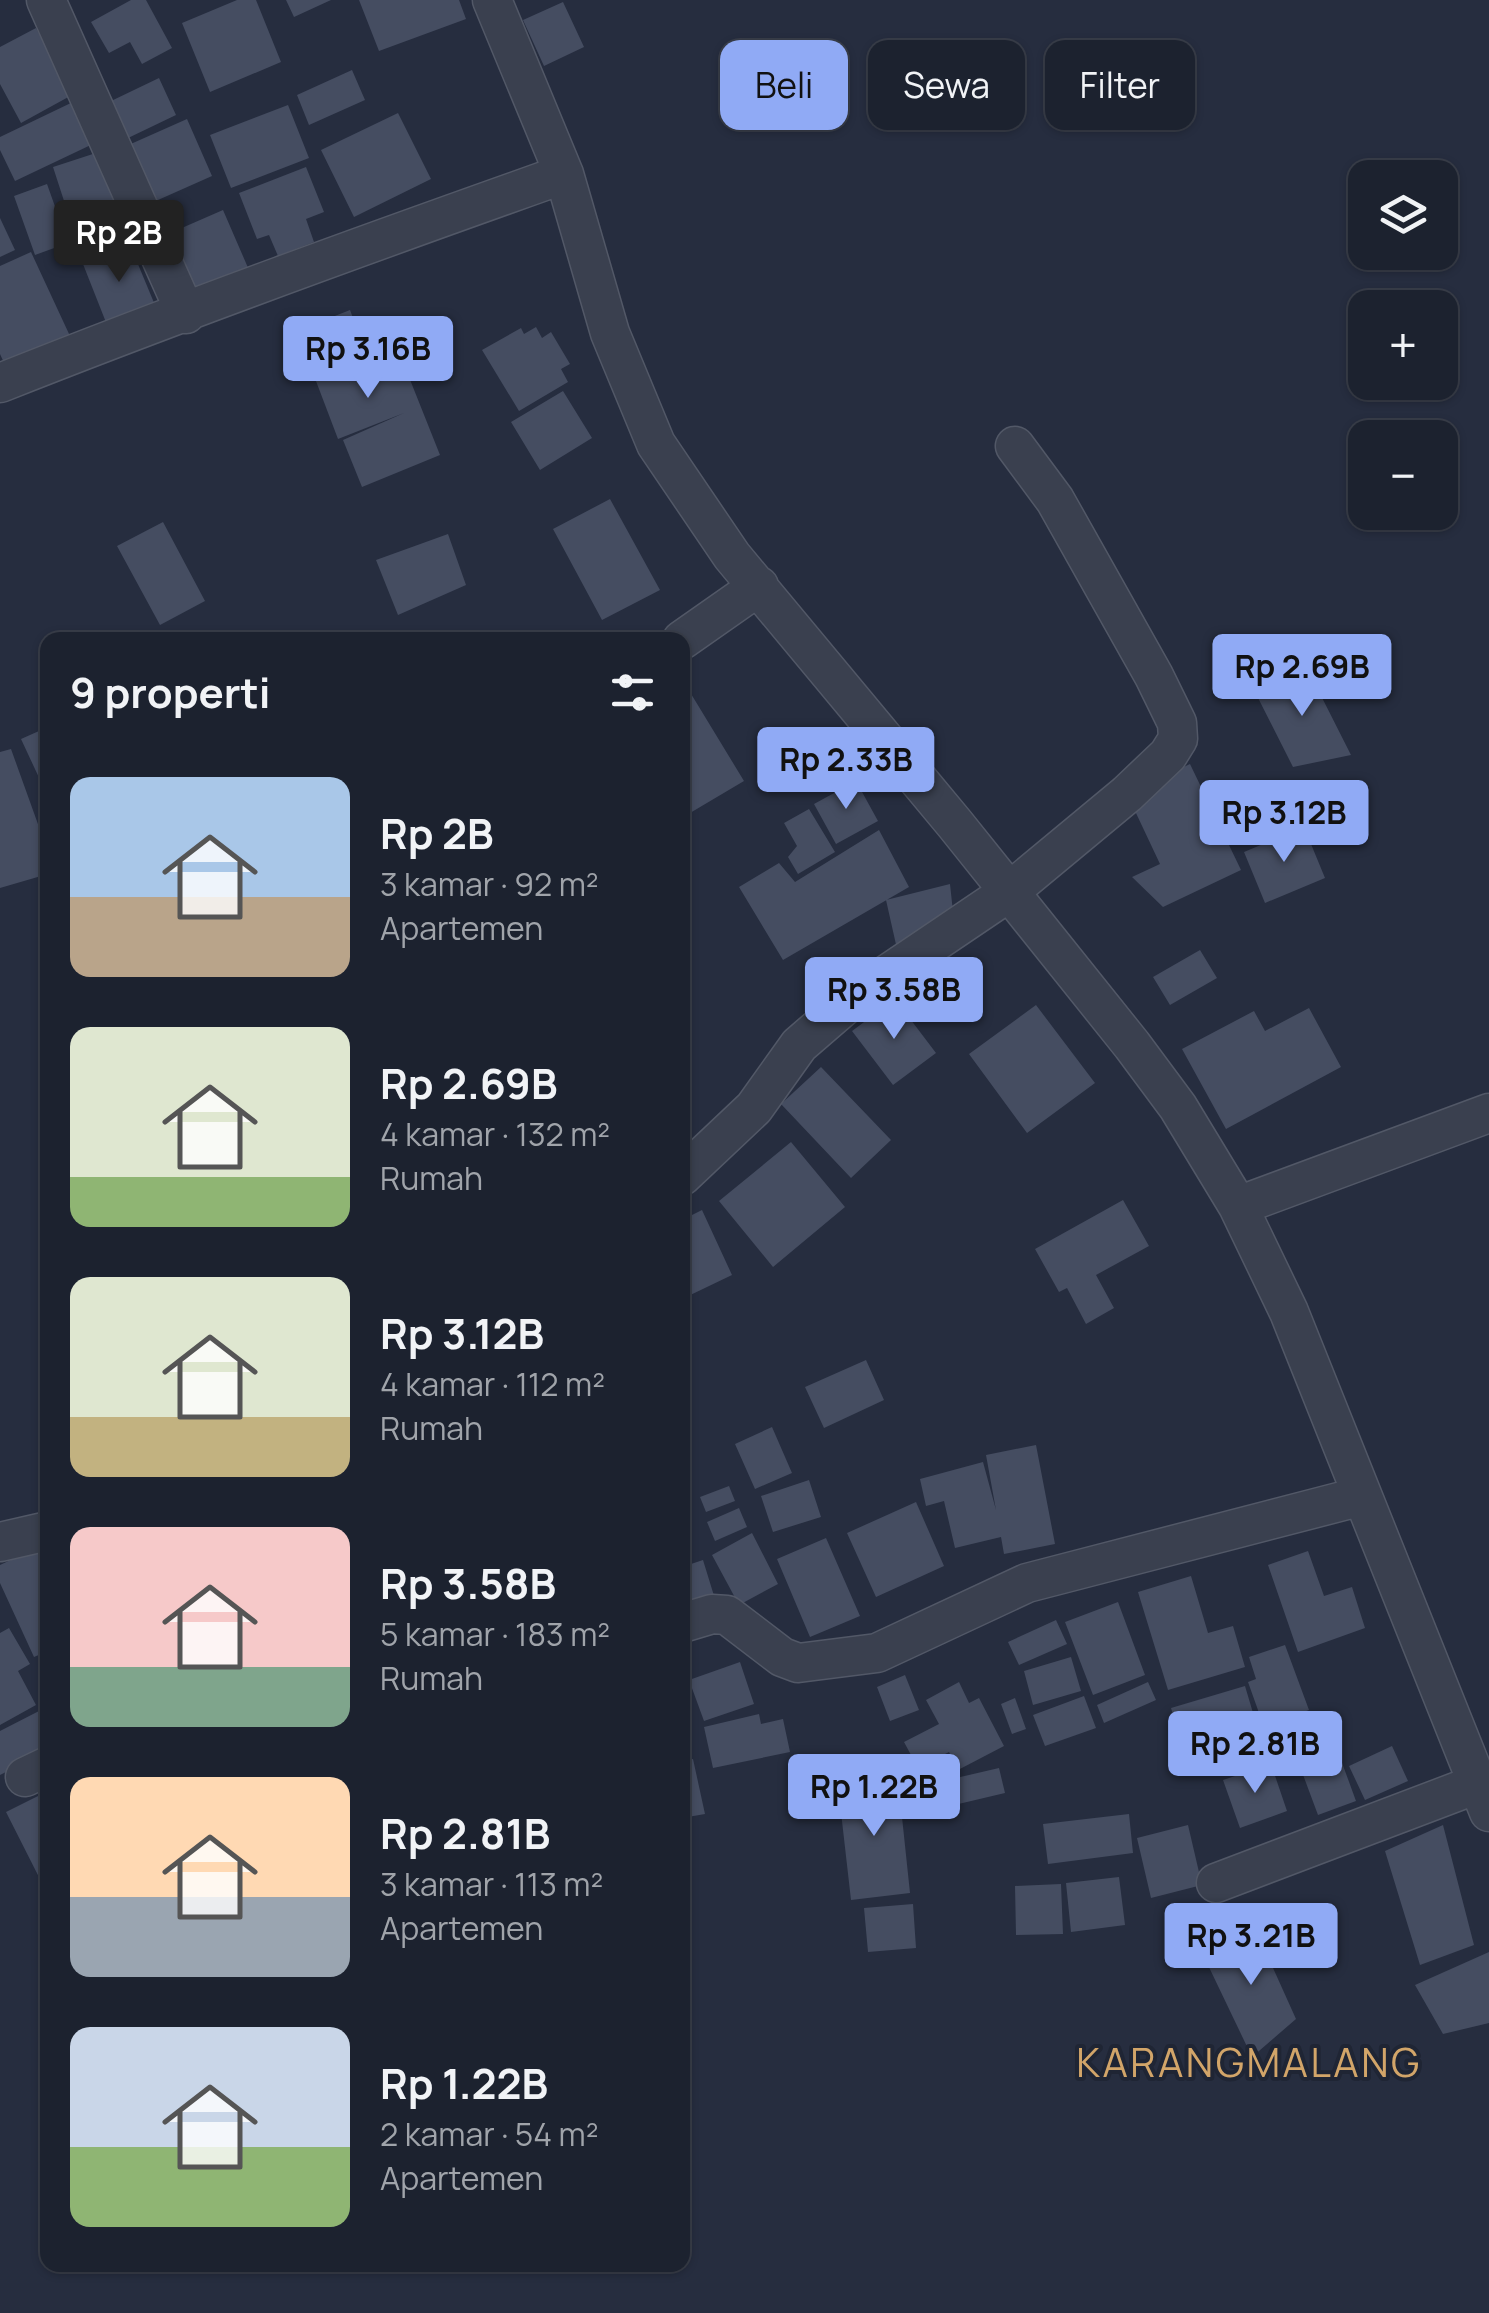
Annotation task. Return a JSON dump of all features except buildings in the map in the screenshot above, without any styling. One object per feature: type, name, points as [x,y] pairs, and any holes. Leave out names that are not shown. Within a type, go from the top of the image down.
[{"type":"street","points":[[492,0],[564,174],[610,334],[656,444],[732,556],[1010,892],[1166,1092],[1238,1206],[1289,1312],[1483,1798],[1216,1884]]},
{"type":"street","points":[[51,2],[186,314]]},
{"type":"street","points":[[0,383],[186,314],[275,276],[564,174]]},
{"type":"street","points":[[690,1168],[754,1108],[799,1046],[858,994],[1010,892],[1127,794],[1168,755],[1178,740],[1177,723],[1154,676],[1056,500],[1015,446]]},
{"type":"street","points":[[690,634],[758,586]]},
{"type":"street","points":[[1238,1206],[1489,1113]]},
{"type":"street","points":[[690,1620],[727,1615],[782,1657],[798,1663],[878,1653],[1027,1583],[1362,1496]]},
{"type":"street","points":[[0,1542],[40,1533]]},
{"type":"district","name":"KARANGMALANG","points":[[1249,2063]]}]
